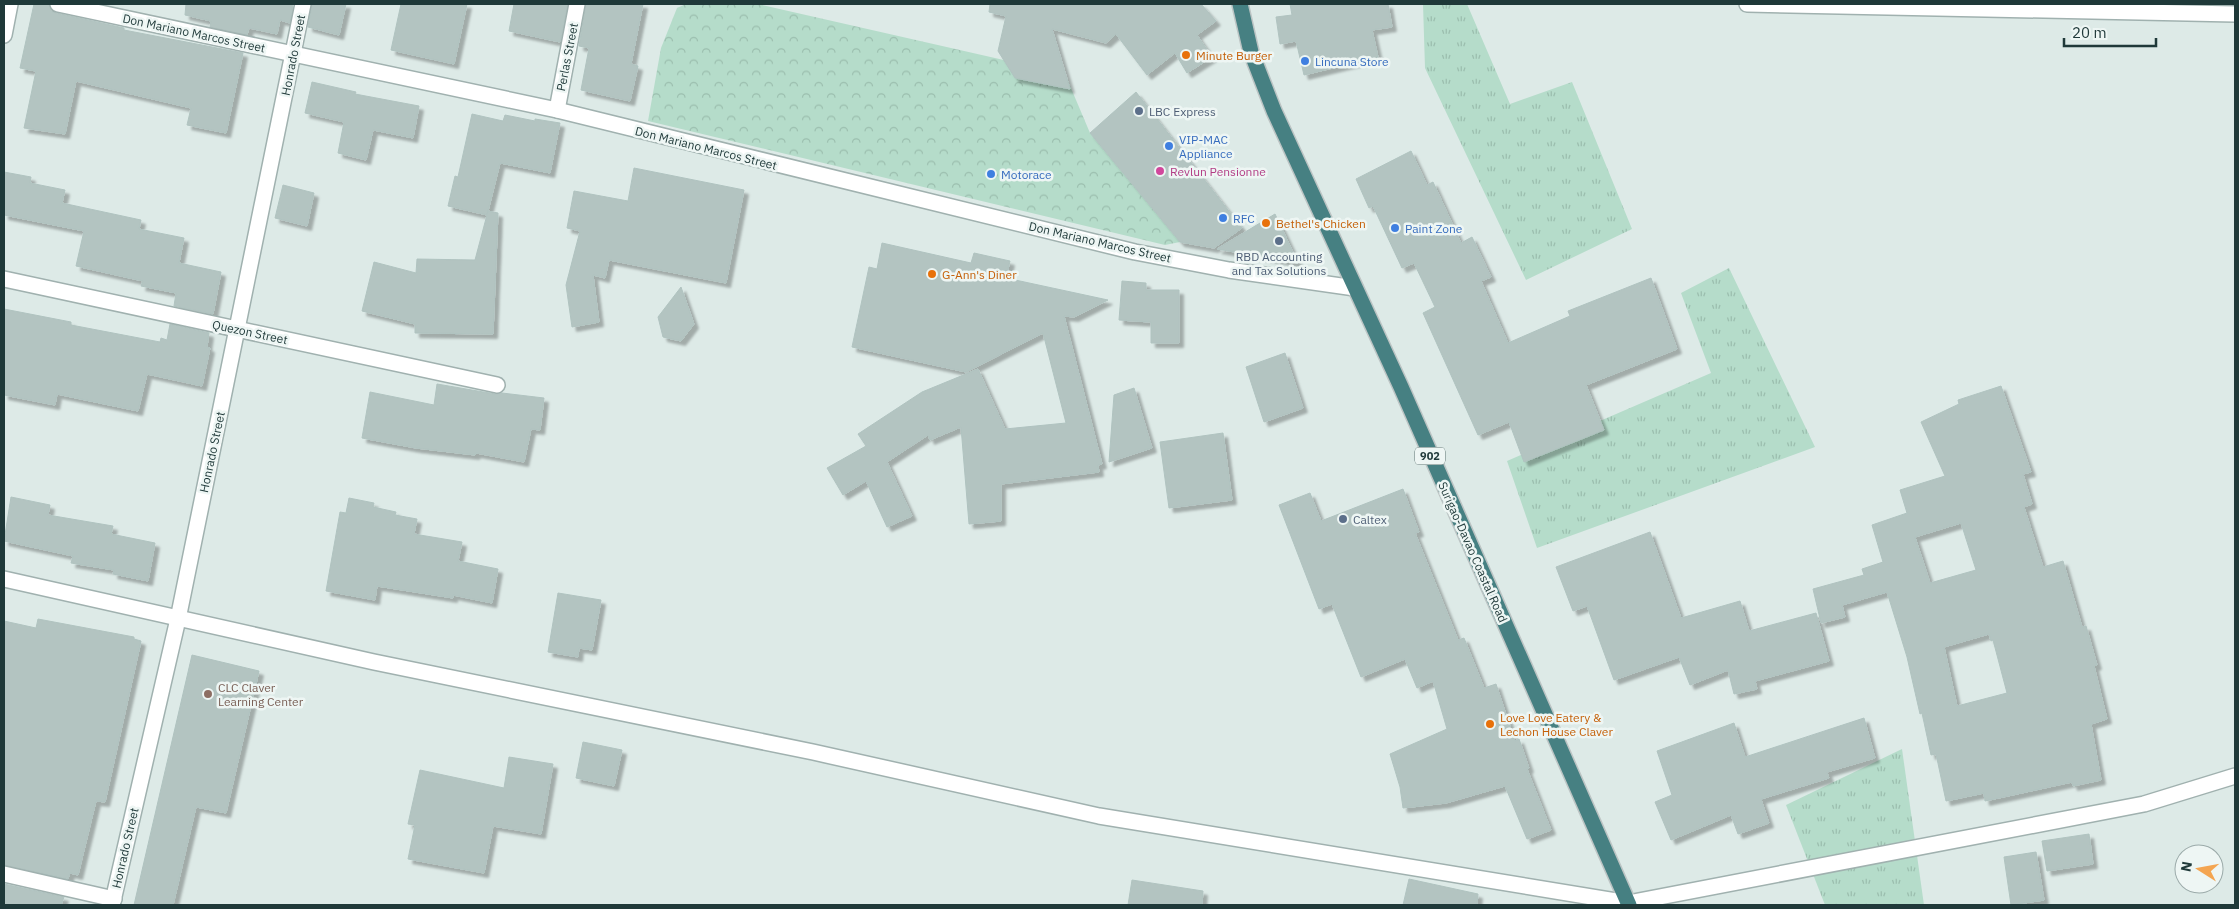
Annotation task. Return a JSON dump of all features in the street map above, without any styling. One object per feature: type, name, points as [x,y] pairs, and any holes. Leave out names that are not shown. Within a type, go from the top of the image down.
[{"type":"highway","name":"Surigao-Davao Coastal Road","points":[[1240,4],[1251,52],[1260,78],[1401,387],[1629,904]]},
{"type":"street","points":[[4,35],[10,4]]},
{"type":"street","name":"Don Mariano Marcos Street","points":[[58,4],[557,110],[1135,252],[1229,270],[1355,288]]},
{"type":"street","name":"Honrado Street","points":[[113,902],[178,619],[303,4]]},
{"type":"street","name":"Perlas Street","points":[[557,110],[577,4]]},
{"type":"street","points":[[1747,4],[2235,14]]},
{"type":"street","name":"Quezon Street","points":[[4,279],[497,385]]},
{"type":"street","points":[[4,579],[178,619],[803,750],[1099,816],[1629,904],[2144,804],[2235,776]]},
{"type":"street","points":[[4,874],[113,902]]},
{"type":"green space","points":[[686,4],[758,4],[1065,74],[1090,133],[1180,242],[1165,245],[648,121],[661,48],[677,8]]},
{"type":"green space","points":[[1423,4],[1467,4],[1510,104],[1572,82],[1632,229],[1526,280],[1425,68]]},
{"type":"green space","points":[[1729,268],[1815,447],[1537,548],[1507,461],[1711,373],[1681,293]]},
{"type":"green space","points":[[1902,749],[1924,905],[1825,905],[1786,805]]},
{"type":"building","points":[[34,4],[49,4],[51,11],[56,13],[124,28],[124,30],[243,53],[226,133],[187,125],[191,108],[76,81],[65,134],[24,128],[36,71],[20,68]]},
{"type":"building","points":[[186,4],[293,4],[290,23],[280,20],[277,34],[249,28],[247,35],[210,27],[211,21],[185,15]]},
{"type":"building","points":[[312,4],[346,4],[339,35],[308,27]]},
{"type":"building","points":[[401,4],[467,4],[454,64],[391,50]]},
{"type":"building","points":[[514,4],[568,4],[560,42],[509,31]]},
{"type":"building","points":[[586,4],[643,4],[631,64],[638,66],[630,101],[581,90],[589,48],[579,46]]},
{"type":"building","points":[[990,4],[1201,4],[1216,21],[1197,35],[1212,57],[1187,73],[1175,53],[1147,75],[1116,34],[1106,43],[1052,29],[1070,89],[1015,78],[998,51],[1006,16],[989,12]]},
{"type":"building","points":[[1290,4],[1388,4],[1392,27],[1372,30],[1378,57],[1304,75],[1296,41],[1280,44],[1276,17],[1292,15]]},
{"type":"building","points":[[312,82],[356,92],[355,94],[419,106],[413,138],[373,130],[366,160],[338,153],[344,122],[305,113]]},
{"type":"building","points":[[1136,92],[1242,228],[1214,248],[1180,242],[1090,133]]},
{"type":"building","points":[[472,114],[503,121],[505,115],[535,121],[535,119],[560,123],[550,173],[500,163],[487,215],[448,206],[455,176],[458,177]]},
{"type":"building","points":[[1411,151],[1427,185],[1433,182],[1461,243],[1472,237],[1491,277],[1481,281],[1508,343],[1570,316],[1568,311],[1651,278],[1677,349],[1586,385],[1604,430],[1524,462],[1509,422],[1478,435],[1423,313],[1435,307],[1414,263],[1402,268],[1373,206],[1369,208],[1356,179]]},
{"type":"building","points":[[634,168],[744,190],[726,283],[609,260],[605,278],[593,275],[599,322],[572,327],[566,285],[580,231],[567,228],[574,191],[628,201]]},
{"type":"building","points":[[4,172],[31,177],[30,183],[65,190],[62,203],[141,220],[139,229],[184,238],[179,263],[221,272],[213,314],[174,306],[176,293],[141,286],[143,281],[76,266],[84,231],[4,215]]},
{"type":"building","points":[[283,185],[314,193],[307,226],[275,218]]},
{"type":"building","points":[[488,211],[498,213],[493,334],[415,333],[415,324],[362,311],[374,262],[416,273],[417,259],[475,260]]},
{"type":"building","points":[[1275,214],[1298,263],[1217,249]]},
{"type":"building","points":[[882,243],[971,263],[974,253],[1010,261],[1006,278],[1108,300],[1074,317],[1064,316],[1102,464],[1098,465],[1099,472],[1001,484],[1001,521],[969,524],[961,427],[930,440],[928,435],[887,462],[912,516],[887,527],[866,481],[843,495],[827,468],[866,446],[858,434],[922,392],[978,369],[1005,429],[1066,423],[1043,333],[966,372],[852,347],[869,267],[877,269]]},
{"type":"building","points":[[1122,281],[1146,283],[1146,290],[1179,290],[1179,343],[1151,343],[1151,322],[1119,320]]},
{"type":"building","points":[[681,287],[694,324],[681,341],[663,337],[658,317]]},
{"type":"building","points":[[4,309],[71,322],[71,325],[160,342],[161,338],[167,340],[170,324],[209,333],[207,347],[210,348],[202,386],[147,374],[138,411],[57,394],[55,405],[4,395]]},
{"type":"building","points":[[1285,353],[1303,408],[1264,422],[1246,367]]},
{"type":"building","points":[[437,384],[495,394],[502,393],[544,398],[540,430],[531,429],[524,462],[476,453],[475,455],[416,448],[362,438],[370,392],[434,405]]},
{"type":"building","points":[[2001,386],[2031,472],[2023,474],[2032,504],[2024,507],[2043,567],[2063,561],[2082,627],[2086,626],[2097,665],[2094,666],[2107,719],[2091,724],[2101,780],[2073,786],[2072,782],[1985,801],[1984,793],[1946,801],[1936,754],[1931,755],[1907,657],[1887,592],[1842,605],[1845,617],[1821,623],[1813,589],[1864,575],[1862,569],[1883,562],[1872,525],[1907,513],[1900,490],[1945,476],[1921,422],[1959,404],[1958,400]],"holes":[[[1961,523],[1976,570],[1930,583],[1915,537]],[[1989,634],[1991,641],[1993,640],[2007,693],[1957,706],[1944,647]]]},
{"type":"building","points":[[1134,388],[1152,448],[1109,462],[1114,395]]},
{"type":"building","points":[[1223,433],[1232,500],[1169,508],[1160,442]]},
{"type":"building","points":[[1403,489],[1419,532],[1415,533],[1458,640],[1464,638],[1484,688],[1496,684],[1515,741],[1519,739],[1529,768],[1527,769],[1551,830],[1527,839],[1505,786],[1446,803],[1403,808],[1400,787],[1390,754],[1447,729],[1433,681],[1417,688],[1405,659],[1361,677],[1332,604],[1319,609],[1279,505],[1310,493],[1321,521]]},
{"type":"building","points":[[11,497],[50,505],[48,515],[113,526],[111,534],[155,543],[148,581],[113,574],[114,570],[71,563],[73,556],[4,541]]},
{"type":"building","points":[[349,498],[374,503],[373,507],[396,512],[395,515],[417,519],[414,534],[462,542],[458,561],[498,569],[492,603],[453,595],[453,598],[377,586],[375,600],[326,591],[340,512],[346,513]]},
{"type":"building","points":[[1650,532],[1681,618],[1740,601],[1749,631],[1816,613],[1829,661],[1755,681],[1757,689],[1734,694],[1728,670],[1690,685],[1679,657],[1614,680],[1587,606],[1573,611],[1556,567]]},
{"type":"building","points":[[558,593],[601,600],[592,650],[579,648],[578,657],[548,652]]},
{"type":"building","points":[[38,619],[134,637],[134,639],[141,641],[105,802],[96,801],[78,875],[70,873],[68,879],[4,865],[4,621],[36,628]]},
{"type":"building","points":[[192,655],[259,671],[226,813],[196,807],[173,905],[134,905]]},
{"type":"building","points":[[1864,718],[1875,758],[1827,772],[1829,778],[1761,799],[1769,823],[1738,834],[1731,815],[1671,840],[1655,802],[1672,795],[1657,751],[1734,723],[1745,757]]},
{"type":"building","points":[[583,742],[622,750],[614,786],[576,778]]},
{"type":"building","points":[[509,757],[553,764],[541,834],[493,826],[484,873],[408,859],[415,825],[408,824],[420,770],[504,788]]},
{"type":"building","points":[[2089,834],[2093,864],[2047,871],[2042,841]]},
{"type":"building","points":[[2036,852],[2044,900],[2011,905],[2004,857]]},
{"type":"building","points":[[1409,879],[1478,894],[1477,905],[1403,905]]},
{"type":"building","points":[[1132,880],[1203,891],[1202,905],[1128,905]]},
{"type":"building","points":[[4,884],[64,897],[61,905],[4,905]]},
{"type":"place","name":"Minute Burger","points":[[1186,55]]},
{"type":"place","name":"Lincuna Store","points":[[1305,61]]},
{"type":"place","name":"LBC Express","points":[[1139,111]]},
{"type":"place","name":"VIP-MAC Appliance","points":[[1169,146]]},
{"type":"place","name":"Revlun Pensionne","points":[[1160,171]]},
{"type":"place","name":"Motorace","points":[[991,174]]},
{"type":"place","name":"RFC","points":[[1223,218]]},
{"type":"place","name":"Bethel's Chicken","points":[[1266,223]]},
{"type":"place","name":"Paint Zone","points":[[1395,228]]},
{"type":"place","name":"RBD Accounting and Tax Solutions","points":[[1279,241]]},
{"type":"place","name":"G-Ann's Diner","points":[[932,274]]},
{"type":"place","name":"Caltex","points":[[1343,519]]},
{"type":"place","name":"CLC Claver Learning Center","points":[[208,694]]},
{"type":"place","name":"Love Love Eatery & Lechon House Claver","points":[[1490,724]]}]
